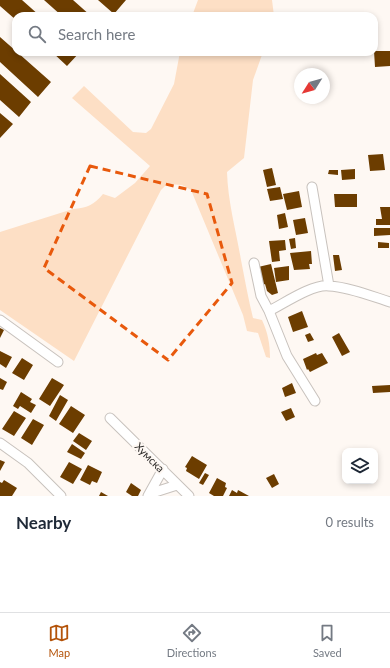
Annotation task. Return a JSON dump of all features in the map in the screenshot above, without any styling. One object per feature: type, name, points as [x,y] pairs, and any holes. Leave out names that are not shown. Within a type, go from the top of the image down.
[{"type":"street","points":[[312,187],[329,286]]},
{"type":"street","points":[[254,263],[259,291],[269,311],[287,356],[315,401]]},
{"type":"street","points":[[269,311],[316,288],[329,286],[390,302]]},
{"type":"street","points":[[0,320],[58,362]]},
{"type":"street","name":"Хумска","points":[[110,418],[189,496]]},
{"type":"street","points":[[0,443],[28,463],[61,496]]},
{"type":"street","points":[[149,495],[163,469]]},
{"type":"street","points":[[149,495],[177,485]]},
{"type":"highlighted area","points":[[90,166],[207,194],[232,283],[168,360],[44,268]]},
{"type":"shaded area","points":[[198,0],[272,0],[274,12],[194,12]]},
{"type":"shaded area","points":[[179,56],[262,56],[253,80],[244,158],[227,172],[231,206],[251,311],[253,318],[262,320],[270,348],[270,358],[266,357],[258,333],[247,331],[243,315],[191,190],[182,185],[167,184],[161,190],[74,361],[0,310],[0,232],[73,209],[86,207],[96,201],[103,194],[115,198],[135,183],[150,166],[72,98],[84,86],[133,132],[146,133],[151,129],[174,84]]},
{"type":"building","points":[[0,0],[22,0],[36,12],[12,12],[12,16],[0,6]]},
{"type":"building","points":[[44,0],[73,0],[86,12],[58,12]]},
{"type":"building","points":[[98,0],[126,0],[116,12],[112,12]]},
{"type":"building","points":[[0,37],[12,48],[12,56],[22,56],[51,82],[38,97],[0,62]]},
{"type":"building","points":[[378,51],[390,51],[390,66],[375,67],[374,56],[378,56]]},
{"type":"building","points":[[56,56],[76,56],[67,66]]},
{"type":"building","points":[[0,74],[31,102],[19,117],[0,100]]},
{"type":"building","points":[[0,113],[13,124],[0,138]]},
{"type":"building","points":[[383,154],[385,170],[370,171],[368,155]]},
{"type":"building","points":[[272,168],[276,185],[267,187],[263,170]]},
{"type":"building","points":[[355,169],[355,179],[342,180],[341,170]]},
{"type":"building","points":[[329,170],[338,170],[338,175],[328,174]]},
{"type":"building","points":[[280,187],[283,199],[270,201],[267,189]]},
{"type":"building","points":[[299,191],[302,207],[287,210],[283,194]]},
{"type":"building","points":[[334,194],[357,194],[357,207],[335,207]]},
{"type":"building","points":[[380,207],[390,207],[390,225],[376,225],[376,219],[382,219]]},
{"type":"building","points":[[285,213],[288,227],[279,229],[277,215]]},
{"type":"building","points":[[305,218],[308,233],[296,235],[293,220]]},
{"type":"building","points":[[374,228],[390,228],[390,235],[374,236]]},
{"type":"building","points":[[295,238],[296,248],[291,249],[289,239]]},
{"type":"building","points":[[285,240],[286,250],[279,251],[280,261],[272,262],[269,241]]},
{"type":"building","points":[[378,242],[389,243],[389,248],[378,248]]},
{"type":"building","points":[[311,251],[312,264],[309,264],[310,269],[294,270],[290,253]]},
{"type":"building","points":[[333,255],[339,255],[342,270],[335,271]]},
{"type":"building","points":[[271,264],[278,293],[272,295],[267,291],[265,284],[263,285],[258,267]]},
{"type":"building","points":[[289,266],[289,280],[276,282],[274,268]]},
{"type":"building","points":[[302,311],[308,327],[293,332],[288,317]]},
{"type":"building","points":[[0,328],[4,330],[0,338]]},
{"type":"building","points":[[310,333],[314,340],[308,342],[305,335]]},
{"type":"building","points":[[339,333],[350,352],[342,356],[332,337]]},
{"type":"building","points":[[0,351],[12,357],[6,368],[0,364]]},
{"type":"building","points":[[316,353],[317,355],[322,353],[328,363],[310,372],[308,369],[307,370],[303,359]]},
{"type":"building","points":[[22,358],[33,365],[24,380],[12,373]]},
{"type":"building","points":[[0,378],[7,382],[3,390],[0,389]]},
{"type":"building","points":[[52,378],[64,385],[50,406],[39,399]]},
{"type":"building","points":[[292,383],[296,393],[285,397],[282,388]]},
{"type":"building","points":[[390,385],[390,392],[373,393],[372,386]]},
{"type":"building","points":[[21,392],[32,399],[30,402],[36,405],[31,413],[20,406],[18,409],[13,406]]},
{"type":"building","points":[[60,395],[68,400],[56,421],[49,416]]},
{"type":"building","points":[[71,406],[85,415],[73,433],[59,424]]},
{"type":"building","points":[[291,408],[295,417],[286,421],[281,412]]},
{"type":"building","points":[[14,411],[26,418],[14,436],[2,429]]},
{"type":"building","points":[[33,419],[44,425],[32,445],[21,438]]},
{"type":"building","points":[[79,433],[92,441],[86,450],[73,441]]},
{"type":"building","points":[[72,444],[85,453],[81,459],[67,452]]},
{"type":"building","points":[[192,456],[207,465],[199,479],[186,471],[187,468],[185,467]]},
{"type":"building","points":[[0,460],[5,462],[0,471]]},
{"type":"building","points":[[69,462],[82,469],[73,484],[60,477]]},
{"type":"building","points":[[88,465],[102,472],[97,483],[92,481],[90,485],[80,480]]},
{"type":"building","points":[[205,473],[209,475],[203,485],[199,483]]},
{"type":"building","points":[[274,474],[279,484],[272,488],[266,478]]},
{"type":"building","points":[[217,478],[226,483],[225,487],[227,488],[223,496],[214,496],[209,493]]},
{"type":"building","points":[[4,480],[17,488],[12,496],[0,496],[0,482],[2,483]]},
{"type":"building","points":[[131,483],[141,490],[138,496],[132,496],[126,492]]},
{"type":"building","points":[[232,490],[237,493],[238,490],[249,496],[229,496]]},
{"type":"building","points":[[101,492],[108,496],[99,496]]}]
